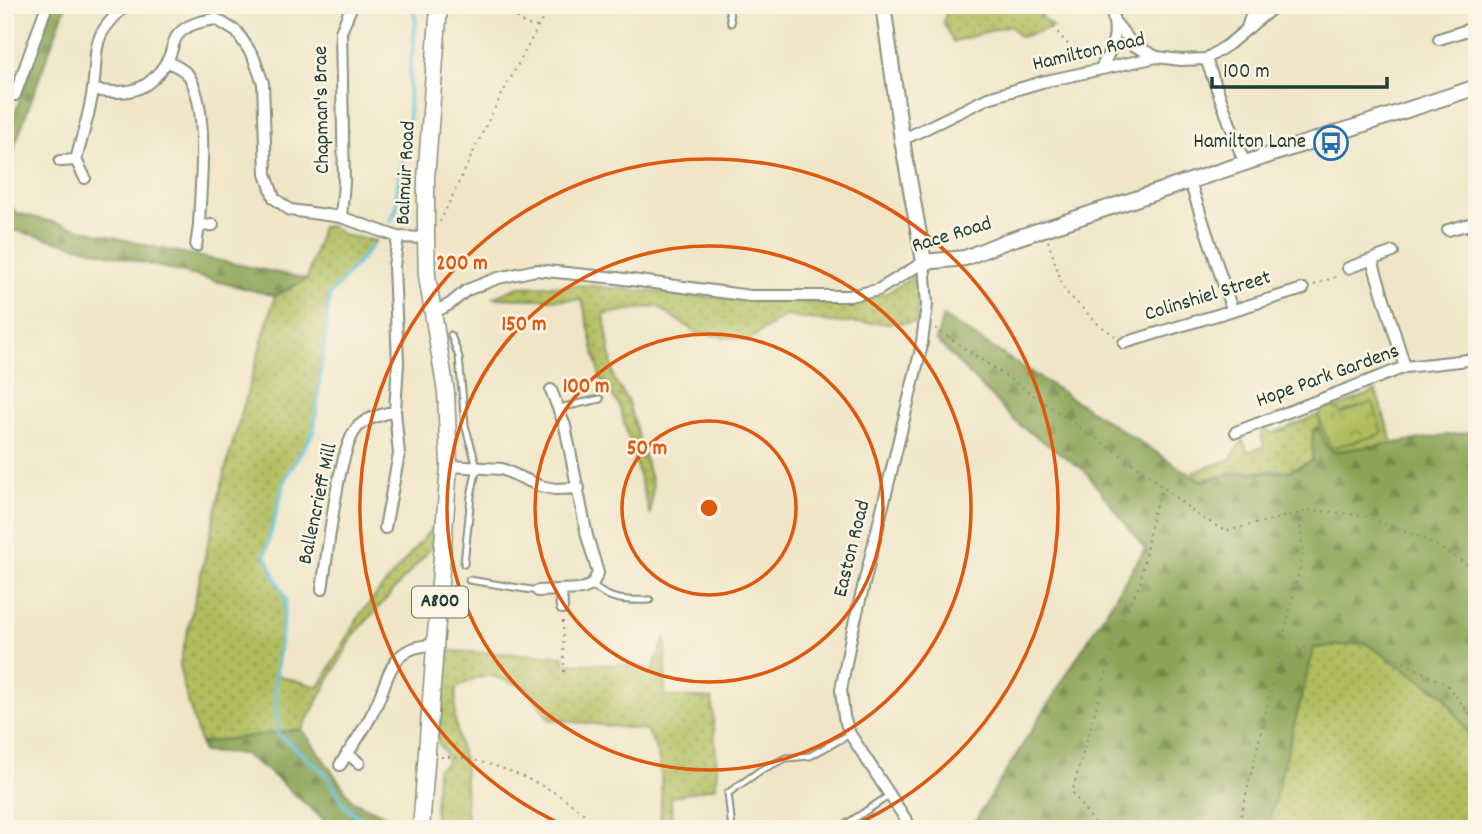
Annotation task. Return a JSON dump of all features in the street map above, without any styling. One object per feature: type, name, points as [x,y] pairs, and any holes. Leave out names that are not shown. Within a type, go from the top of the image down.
[{"type":"main road","name":"Balmuir Road","points":[[439,5],[426,179],[432,233],[427,276],[446,392],[449,467]]},
{"type":"main road","name":"A800","points":[[421,829],[449,467]]},
{"type":"street","points":[[16,95],[47,5]]},
{"type":"street","points":[[85,178],[76,160],[93,90],[96,44],[107,22],[126,5]]},
{"type":"street","points":[[216,19],[217,5]]},
{"type":"street","name":"Chapman's Brae","points":[[341,217],[344,182],[341,32],[352,5]]},
{"type":"street","points":[[883,5],[902,140],[924,262]]},
{"type":"street","points":[[1096,69],[1113,47],[1115,22],[1110,5]]},
{"type":"street","points":[[1247,28],[1254,5]]},
{"type":"street","points":[[1244,162],[1206,59],[1229,44],[1276,5]]},
{"type":"street","points":[[93,90],[119,94],[144,88],[167,61],[177,36],[195,23],[216,19],[237,32],[253,57],[263,83],[266,174],[274,198],[290,210],[341,217],[398,237],[432,233]]},
{"type":"street","points":[[1115,22],[1133,45],[1157,57]]},
{"type":"street","points":[[1439,39],[1477,27]]},
{"type":"street","name":"Hamilton Road","points":[[902,140],[988,99],[1096,69],[1157,57],[1181,61],[1206,59]]},
{"type":"street","points":[[167,61],[188,74],[198,97],[202,144],[196,246]]},
{"type":"street","name":"Race Road","points":[[433,313],[467,290],[498,278],[536,270],[750,296],[849,296],[878,290],[924,262],[965,258],[1244,162],[1477,87]]},
{"type":"street","points":[[60,161],[76,160]]},
{"type":"street","points":[[1190,182],[1232,310]]},
{"type":"street","points":[[1448,230],[1474,223],[1477,238]]},
{"type":"street","points":[[199,226],[213,225]]},
{"type":"street","points":[[385,528],[399,454],[395,411],[398,363],[394,266],[398,237]]},
{"type":"street","points":[[1348,268],[1393,252]]},
{"type":"street","points":[[1372,260],[1405,367]]},
{"type":"street","name":"Easton Road","points":[[912,829],[850,734],[844,717],[841,690],[851,637],[921,349],[927,305],[924,262]]},
{"type":"street","name":"Colinshiel Street","points":[[1124,343],[1303,289]]},
{"type":"street","name":"Hope Park Gardens","points":[[1236,432],[1405,367],[1477,359]]},
{"type":"street","points":[[538,591],[582,589],[592,585],[598,573],[587,536],[573,457],[551,390]]},
{"type":"street","name":"Ballencrieff Mill","points":[[322,589],[343,461],[356,428],[379,415],[395,411]]},
{"type":"street","points":[[449,467],[502,469],[540,486],[555,489],[579,488]]},
{"type":"street","points":[[561,590],[562,608]]},
{"type":"street","points":[[340,765],[377,705],[390,667],[411,648],[436,645]]},
{"type":"street","points":[[347,754],[359,763]]},
{"type":"lane","points":[[727,5],[731,23]]},
{"type":"lane","points":[[452,335],[458,358],[465,425],[477,467],[464,564]]},
{"type":"lane","points":[[559,408],[600,399]]},
{"type":"lane","points":[[470,580],[538,591]]},
{"type":"lane","points":[[592,585],[601,593],[623,601],[650,600]]},
{"type":"lane","points":[[732,829],[728,793],[761,770],[786,758],[810,756],[850,734]]},
{"type":"lane","points":[[839,829],[890,795]]},
{"type":"path","points":[[510,5],[515,16],[524,25],[539,27]]},
{"type":"path","points":[[432,233],[550,5]]},
{"type":"path","points":[[1052,27],[1096,69]]},
{"type":"path","points":[[5,124],[16,95]]},
{"type":"path","points":[[1045,229],[1064,290],[1097,323],[1124,343]]},
{"type":"path","points":[[1303,289],[1349,272],[1348,268]]},
{"type":"path","points":[[925,320],[1137,466],[1197,515],[1226,531],[1312,510],[1361,515],[1422,538],[1477,570]]},
{"type":"path","points":[[1098,829],[1072,792],[1122,618],[1140,584],[1153,513],[1163,487]]},
{"type":"path","points":[[1238,829],[1303,554],[1299,513]]},
{"type":"path","points":[[562,608],[564,672]]},
{"type":"path","points":[[1281,649],[1365,642],[1447,685],[1477,723]]},
{"type":"path","points":[[428,758],[454,756],[481,761],[551,790],[603,829]]},
{"type":"green space","points":[[52,5],[66,5],[15,145],[7,203],[17,213],[154,247],[307,279],[275,296],[5,228],[5,142]]},
{"type":"green space","points":[[951,5],[1048,5],[1049,11],[1040,16],[1053,27],[1020,37],[1010,25],[953,42],[943,21]]},
{"type":"green space","points":[[332,226],[343,235],[376,241],[330,295],[314,431],[286,477],[265,554],[286,600],[276,675],[319,687],[361,613],[436,523],[441,537],[354,635],[302,729],[200,743],[182,680],[180,663],[226,467],[275,296],[307,279],[322,227]]},
{"type":"green space","points":[[919,273],[917,323],[840,323],[784,316],[749,340],[696,333],[657,306],[604,314],[614,379],[628,402],[653,486],[650,515],[619,405],[601,380],[582,300],[492,298],[518,287],[582,285],[719,298],[845,303],[887,293]]},
{"type":"green space","points":[[943,316],[1201,481],[1239,473],[1288,472],[1312,461],[1313,430],[1319,427],[1326,446],[1333,452],[1469,432],[1477,434],[1477,747],[1444,695],[1365,643],[1314,648],[1267,829],[970,829],[1145,549],[1084,470],[1018,424],[936,340]]},
{"type":"green space","points":[[1376,391],[1393,444],[1333,451],[1327,447],[1318,426],[1313,430],[1312,461],[1289,470],[1239,472],[1201,480],[1193,472],[1231,459],[1243,440],[1248,452],[1264,446],[1261,434],[1264,429],[1274,433]]},
{"type":"green space","points":[[1373,402],[1382,434],[1331,448],[1318,416],[1322,409],[1332,406],[1342,413]]},
{"type":"green space","points":[[666,637],[665,696],[712,699],[717,769],[716,787],[671,797],[672,829],[660,829],[660,765],[646,730],[549,719],[528,688],[492,676],[475,678],[456,689],[455,719],[464,759],[467,829],[434,829],[437,769],[447,763],[445,753],[437,741],[449,651],[564,656],[564,663],[634,665],[654,671]]},
{"type":"green space","points":[[1365,642],[1444,695],[1477,747],[1477,829],[1267,829],[1314,648]]},
{"type":"green space","points":[[302,729],[353,801],[414,829],[334,829],[268,771],[243,754],[203,752],[200,743]]},
{"type":"waterway","points":[[390,221],[396,210],[399,174],[408,144],[410,70],[416,21],[412,5]]},
{"type":"waterway","points":[[372,246],[330,295],[314,431],[286,477],[265,554],[286,600],[275,682],[278,734],[327,775],[345,807],[377,829]]},
{"type":"place","name":"Hamilton Lane","points":[[1331,143]]}]
